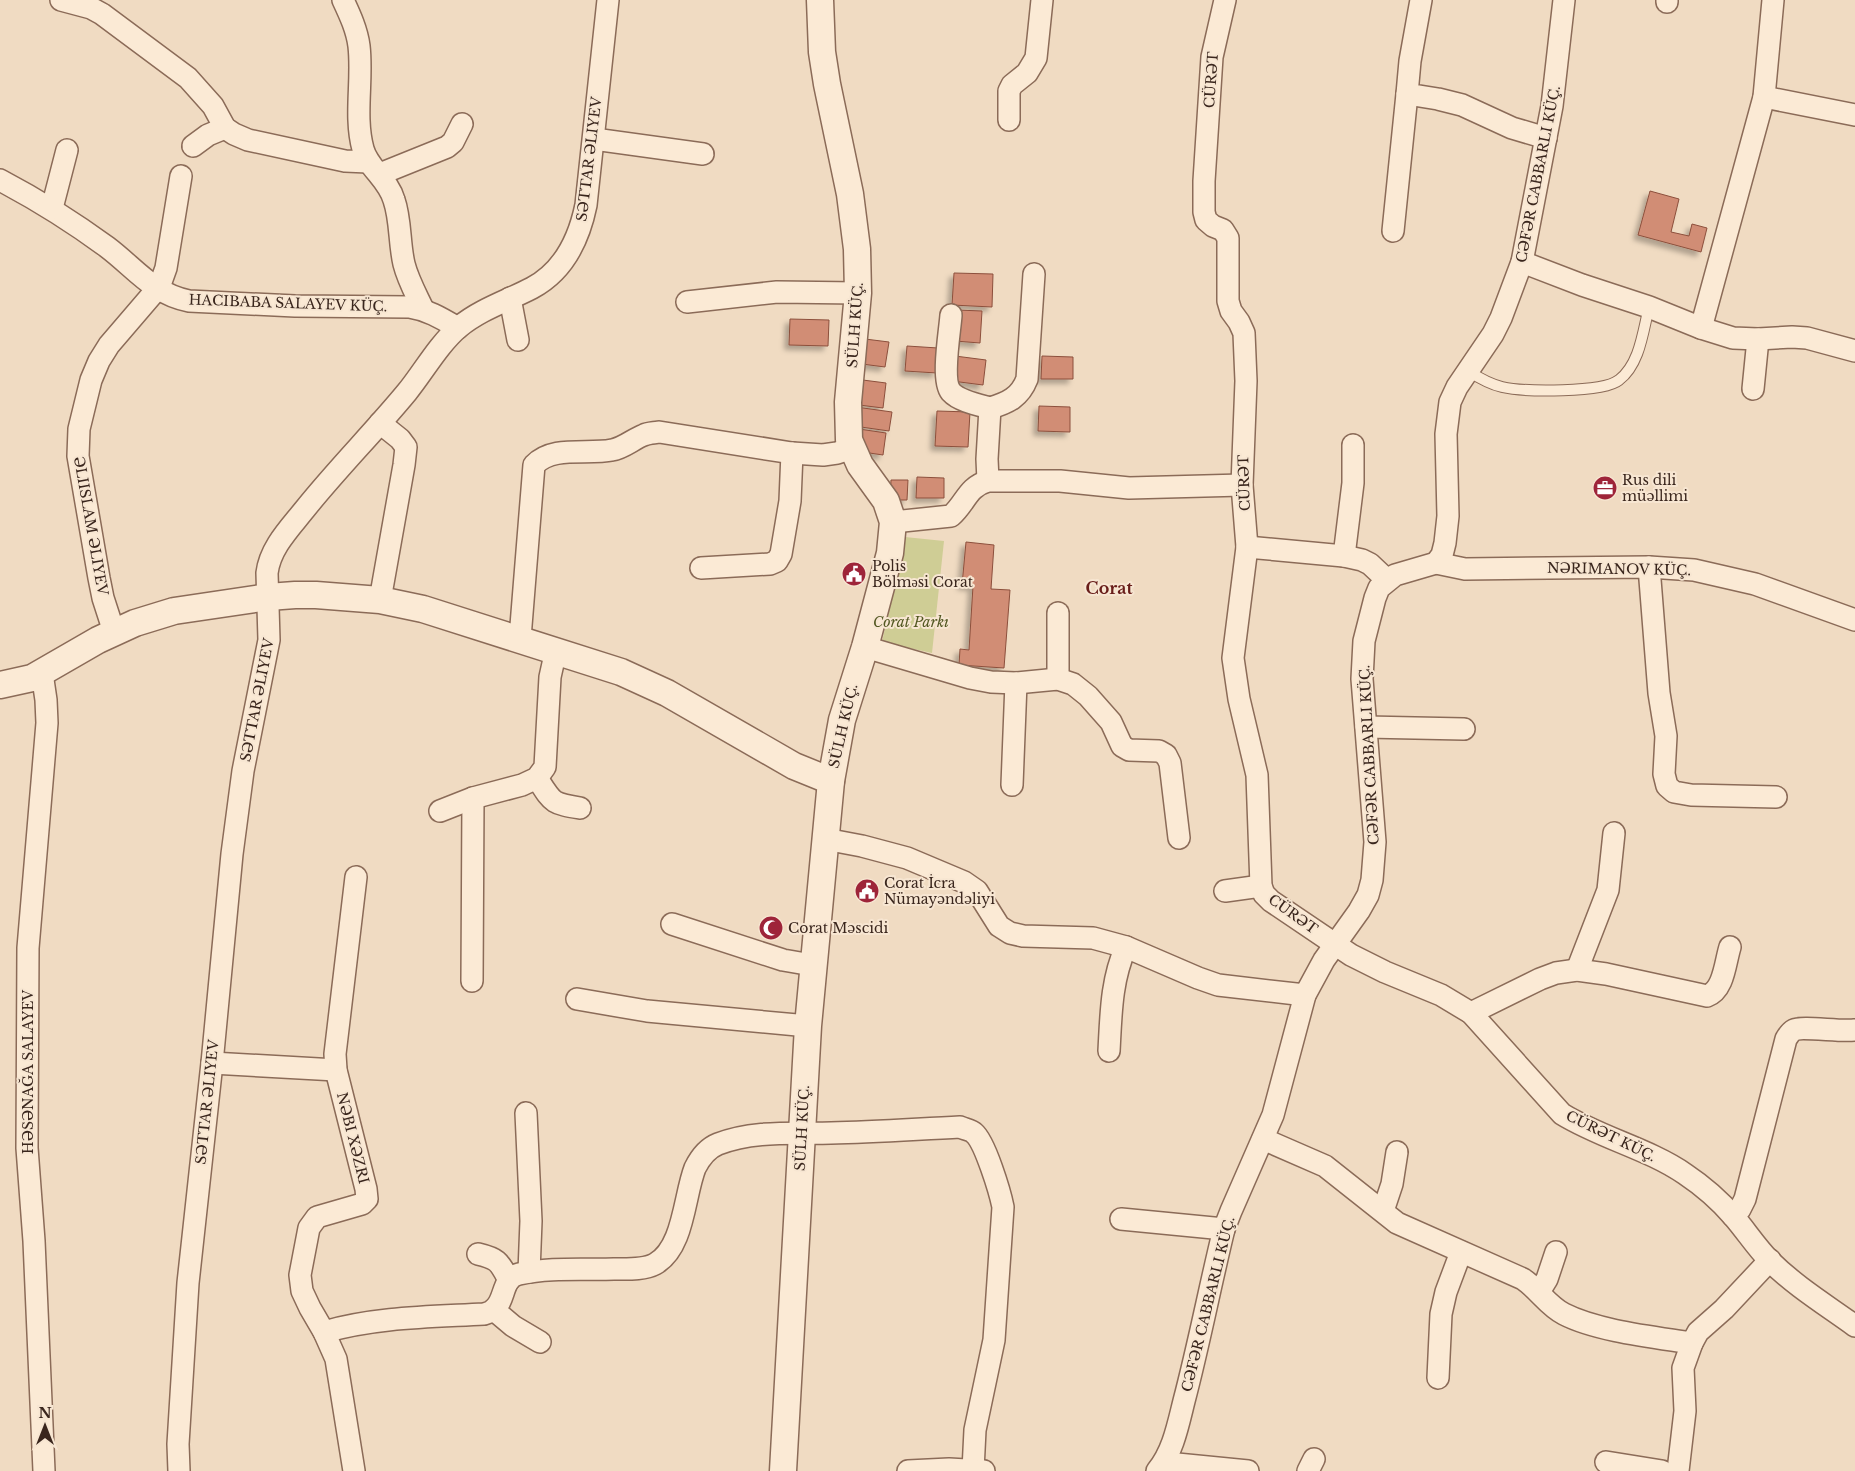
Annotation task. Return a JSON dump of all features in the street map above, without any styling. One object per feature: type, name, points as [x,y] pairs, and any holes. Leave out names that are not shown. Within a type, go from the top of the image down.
[{"type":"street","points":[[61,0],[91,8],[102,14],[188,78],[212,106],[225,128],[248,140],[374,168],[447,147],[453,142],[462,124]]},
{"type":"street","points":[[343,0],[352,19],[359,47],[360,130],[363,149],[394,199],[404,263],[424,309]]},
{"type":"street","name":"SƏTTAR ƏLIYEV","points":[[179,1471],[178,1444],[188,1283],[232,854],[243,771],[269,640],[268,563],[276,546],[328,481],[380,423],[458,328],[484,310],[546,279],[560,266],[574,244],[582,226],[586,205],[608,0]]},
{"type":"street","name":"SÜLH KÜÇ.","points":[[783,1471],[812,965],[831,781],[842,720],[890,553],[893,522],[886,501],[860,465],[852,448],[848,429],[848,402],[858,293],[857,249],[853,212],[822,52],[820,0]]},
{"type":"street","points":[[1009,120],[1009,91],[1012,85],[1028,73],[1036,58],[1042,0]]},
{"type":"street","name":"CÜRƏT","points":[[1225,0],[1212,57],[1204,181],[1204,212],[1206,220],[1213,226],[1223,230],[1228,238],[1228,301],[1231,311],[1240,322],[1244,333],[1246,381],[1242,485],[1247,547],[1233,658],[1239,699],[1257,776],[1261,886],[1264,894],[1271,901],[1334,944]]},
{"type":"street","points":[[1393,231],[1410,61],[1421,0]]},
{"type":"street","points":[[1248,1471],[1177,1464],[1161,1466],[1191,1375],[1224,1229],[1230,1211],[1263,1139],[1279,1096],[1297,1018],[1305,995],[1311,980],[1368,895],[1372,880],[1375,842],[1362,679],[1364,641],[1379,588],[1395,575],[1436,563],[1442,555],[1448,516],[1446,419],[1454,394],[1493,334],[1501,318],[1522,262],[1556,79],[1564,0]]},
{"type":"street","points":[[1701,328],[1764,96],[1772,0]]},
{"type":"street","points":[[1407,94],[1462,105],[1512,128],[1546,138]]},
{"type":"street","points":[[1764,96],[1855,115]]},
{"type":"street","points":[[193,146],[208,135],[225,128]]},
{"type":"street","points":[[594,139],[703,154]]},
{"type":"street","points":[[52,208],[67,150]]},
{"type":"street","name":"ƏLIISLAM ƏLIYEV","points":[[114,632],[103,598],[78,456],[79,428],[90,380],[99,361],[109,345],[161,282],[166,268],[182,176]]},
{"type":"street","points":[[0,180],[52,208],[108,248],[157,289],[173,298],[189,301],[424,309],[458,328]]},
{"type":"street","points":[[1522,262],[1733,338],[1807,338],[1855,351]]},
{"type":"street","points":[[951,315],[946,379],[951,392],[966,401],[990,408],[1008,403],[1024,388],[1027,379],[1034,274]]},
{"type":"street","points":[[687,302],[777,292],[858,293]]},
{"type":"street","points":[[510,298],[518,340]]},
{"type":"street","points":[[1753,389],[1758,339]]},
{"type":"street","points":[[988,481],[987,459],[990,408]]},
{"type":"street","points":[[380,423],[400,439],[406,447],[380,600]]},
{"type":"street","points":[[520,638],[534,465],[541,458],[556,453],[612,450],[627,445],[643,435],[659,432],[792,453],[823,456],[852,448]]},
{"type":"street","points":[[1344,556],[1353,483],[1353,445]]},
{"type":"street","points":[[701,568],[770,564],[777,561],[781,554],[790,501],[792,453]]},
{"type":"street","points":[[893,522],[951,516],[957,512],[973,488],[988,481],[1060,481],[1129,488],[1242,485]]},
{"type":"street","points":[[1247,547],[1344,556],[1362,560],[1370,564],[1387,580]]},
{"type":"street","name":"NƏRIMANOV KÜÇ.","points":[[1436,563],[1465,569],[1649,567],[1694,570],[1726,576],[1791,596],[1855,620]]},
{"type":"street","points":[[1649,567],[1659,693],[1666,736],[1664,774],[1667,786],[1674,792],[1691,794],[1776,797]]},
{"type":"street","points":[[0,685],[20,682],[42,674],[68,656],[114,632],[135,623],[174,611],[268,597],[316,595],[380,600],[423,609],[520,638],[622,672],[647,683],[794,766],[831,781]]},
{"type":"street","points":[[1058,613],[1058,679]]},
{"type":"street","points":[[864,646],[970,678],[991,682],[1016,684],[1058,679],[1074,684],[1088,696],[1111,722],[1122,746],[1129,750],[1159,752],[1166,755],[1170,764],[1179,838]]},
{"type":"street","points":[[440,811],[473,798],[522,785],[537,778],[545,767],[550,677],[556,650]]},
{"type":"street","name":"HƏSƏNAĞA SALAYEV","points":[[42,674],[47,723],[28,948],[27,1148],[34,1241],[44,1471]]},
{"type":"street","points":[[1012,785],[1016,684]]},
{"type":"street","points":[[1366,727],[1464,729]]},
{"type":"street","points":[[537,778],[549,797],[557,804],[580,808]]},
{"type":"street","points":[[472,981],[473,798]]},
{"type":"street","points":[[1577,970],[1608,890],[1614,833]]},
{"type":"street","points":[[825,839],[899,856],[964,882],[976,891],[999,926],[1010,933],[1023,936],[1093,938],[1126,947],[1218,985],[1305,995]]},
{"type":"street","name":"NƏBI XƏZRI","points":[[354,1471],[336,1359],[302,1291],[300,1274],[309,1228],[317,1217],[362,1204],[367,1199],[336,1070],[335,1054],[356,877]]},
{"type":"street","points":[[1224,891],[1261,886]]},
{"type":"street","points":[[672,924],[783,960],[812,965]]},
{"type":"street","name":"CÜRƏT KÜÇ.","points":[[1334,944],[1384,972],[1442,995],[1471,1013],[1562,1114],[1580,1125],[1670,1165],[1705,1189],[1733,1216],[1770,1260],[1796,1283],[1855,1326]]},
{"type":"street","points":[[1109,1051],[1118,964],[1126,947]]},
{"type":"street","points":[[1471,1013],[1540,978],[1556,973],[1577,970],[1606,974],[1707,996],[1714,994],[1719,987],[1730,947]]},
{"type":"street","points":[[577,999],[647,1011],[808,1026]]},
{"type":"street","points":[[1733,1216],[1740,1209],[1745,1199],[1786,1040],[1792,1031],[1800,1029],[1843,1032],[1855,1030],[1855,1025]]},
{"type":"street","points":[[212,1063],[336,1070]]},
{"type":"street","points":[[519,1276],[531,1222],[526,1113]]},
{"type":"street","points":[[324,1332],[376,1320],[484,1314],[494,1310],[504,1288],[519,1276],[632,1269],[654,1264],[666,1256],[674,1244],[696,1168],[705,1153],[716,1145],[739,1137],[767,1134],[960,1127],[973,1132],[982,1142],[1001,1197],[1002,1222],[994,1340],[975,1430],[978,1471],[908,1471]]},
{"type":"street","points":[[1263,1139],[1325,1166],[1397,1223],[1523,1280],[1563,1314],[1592,1325],[1692,1343]]},
{"type":"street","points":[[1382,1212],[1392,1184],[1397,1152]]},
{"type":"street","points":[[1121,1219],[1224,1229]]},
{"type":"street","points":[[1438,1378],[1441,1314],[1446,1292],[1461,1252]]},
{"type":"street","points":[[1539,1292],[1556,1252]]},
{"type":"street","points":[[478,1254],[498,1261],[519,1276]]},
{"type":"street","points":[[1678,1471],[1686,1411],[1686,1397],[1682,1377],[1683,1368],[1692,1343],[1698,1332],[1724,1309],[1770,1260]]},
{"type":"street","points":[[494,1310],[513,1326],[540,1342]]},
{"type":"street","points":[[1606,1462],[1662,1471]]},
{"type":"lane","points":[[1468,371],[1483,381],[1503,387],[1535,390],[1571,390],[1609,386],[1619,380],[1627,371],[1636,355],[1649,307]]},
{"type":"green space","name":"Corat Parkı","points":[[905,537],[944,541],[932,653],[882,642]]},
{"type":"building","points":[[1650,191],[1679,199],[1671,232],[1689,236],[1692,224],[1707,228],[1701,252],[1638,235]]},
{"type":"building","points":[[954,273],[993,274],[992,307],[952,305]]},
{"type":"building","points":[[957,310],[982,311],[980,343],[955,341]]},
{"type":"building","points":[[790,319],[829,320],[828,346],[789,345]]},
{"type":"building","points":[[857,338],[889,342],[885,367],[854,363]]},
{"type":"building","points":[[907,346],[938,348],[937,373],[905,371]]},
{"type":"building","points":[[955,356],[986,360],[983,385],[952,381]]},
{"type":"building","points":[[1042,356],[1073,357],[1073,379],[1041,379]]},
{"type":"building","points":[[855,379],[886,383],[883,408],[851,404]]},
{"type":"building","points":[[1039,406],[1070,407],[1070,432],[1038,431]]},
{"type":"building","points":[[856,407],[892,412],[889,431],[854,426]]},
{"type":"building","points":[[937,411],[970,412],[968,447],[935,446]]},
{"type":"building","points":[[859,429],[886,433],[883,455],[856,451]]},
{"type":"building","points":[[917,477],[944,478],[944,498],[916,498]]},
{"type":"building","points":[[891,480],[908,480],[907,500],[890,500]]},
{"type":"building","points":[[966,542],[994,545],[991,589],[1010,590],[1004,668],[959,665],[960,649],[969,650],[973,586],[962,585]]},
{"type":"place","name":"Rus dili müəllimi","points":[[1605,488]]},
{"type":"place","name":"Polis Bölmәsi Corat","points":[[854,574]]},
{"type":"place","name":"Corat İcra Nümayəndəliyi","points":[[867,891]]},
{"type":"place","name":"Corat Məscidi","points":[[771,928]]},
{"type":"district","name":"Corat","points":[[1109,588]]}]
